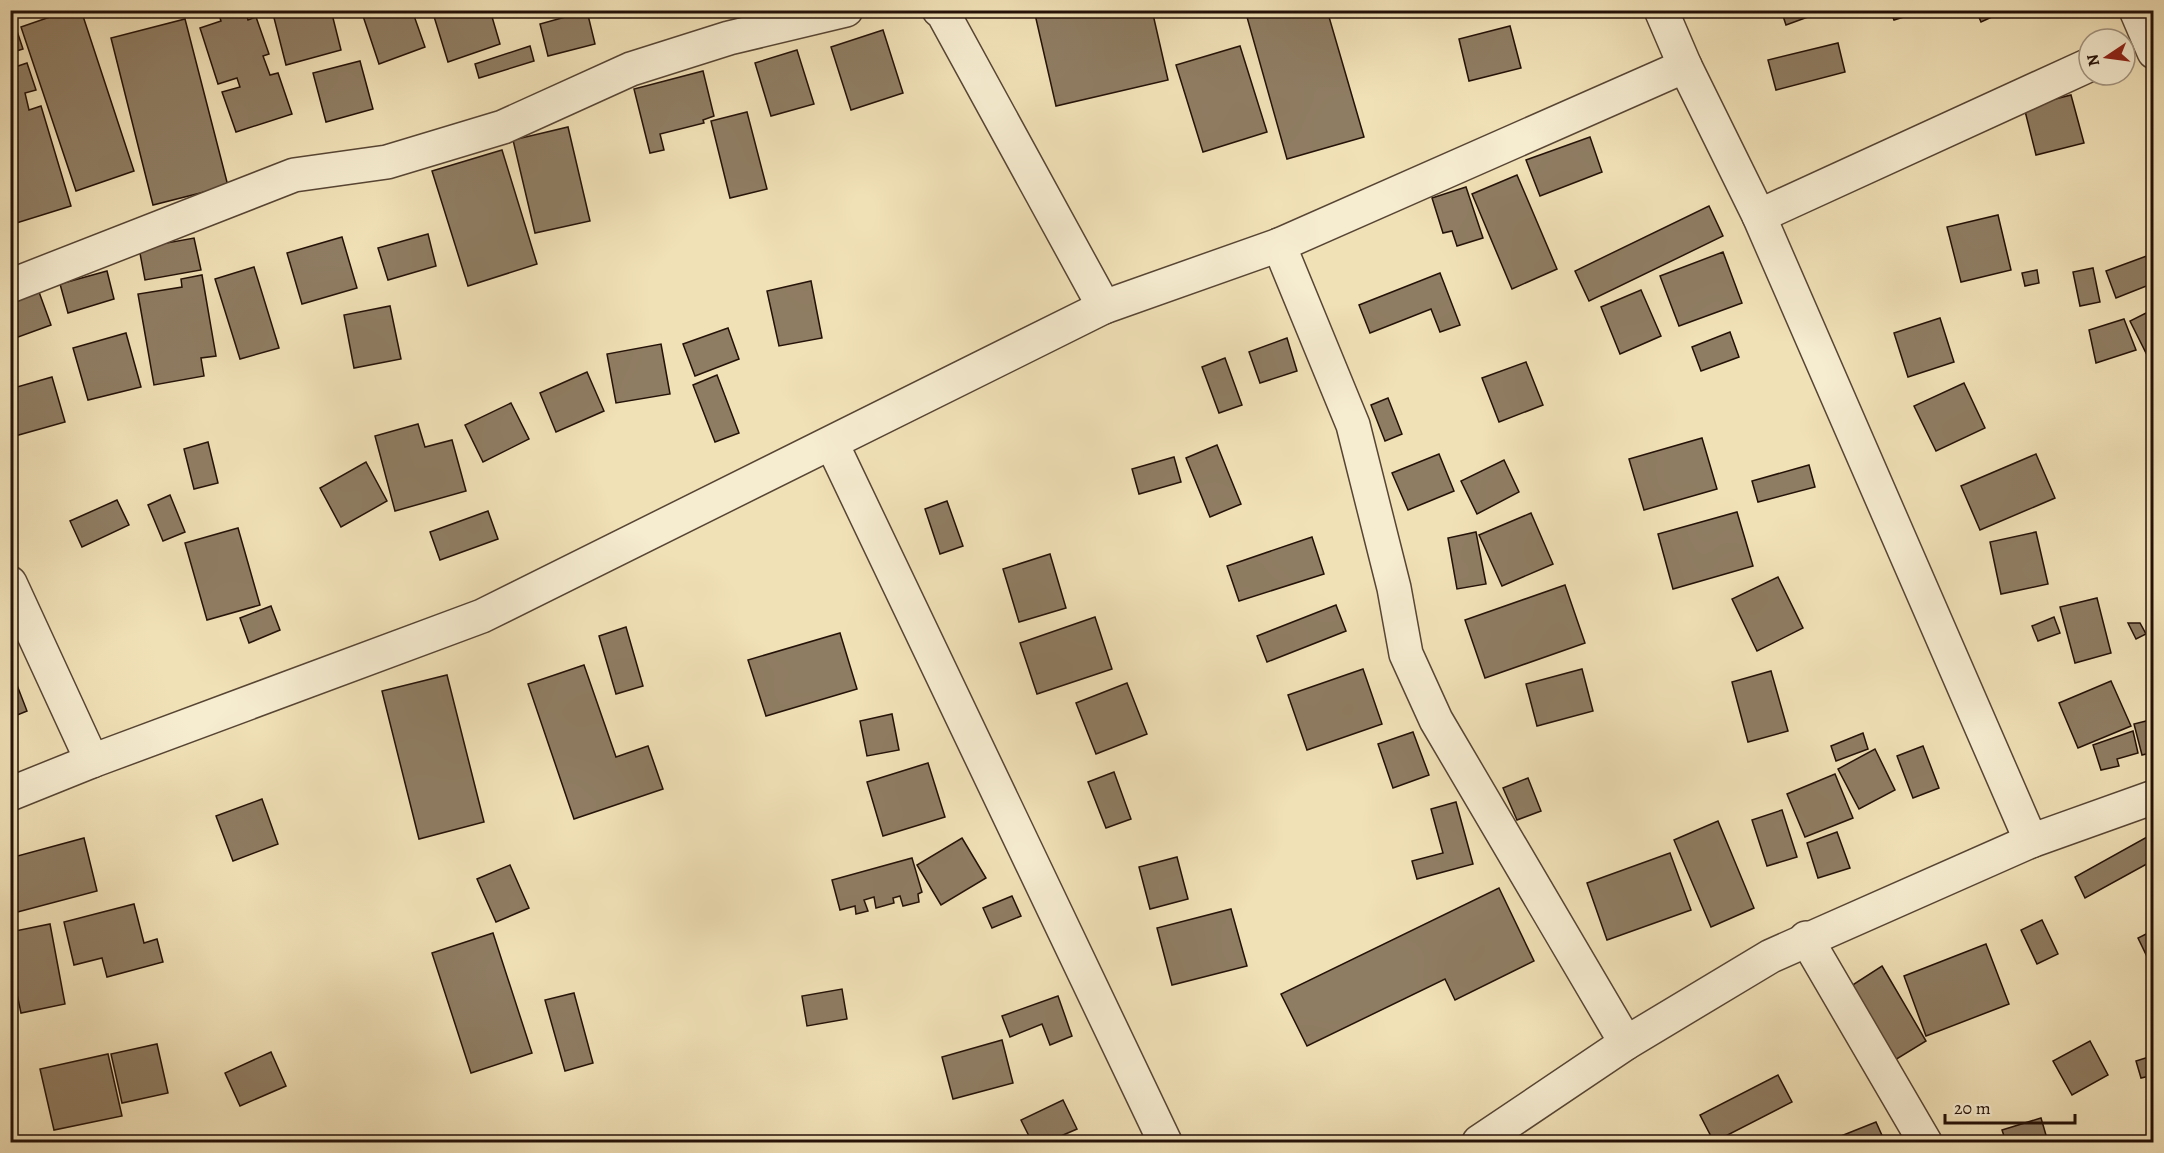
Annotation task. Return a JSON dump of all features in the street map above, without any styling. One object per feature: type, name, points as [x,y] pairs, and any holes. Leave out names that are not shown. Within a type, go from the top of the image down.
[{"type":"street","points":[[10,286],[294,175],[387,162],[503,127],[642,65],[729,38],[846,10]]},
{"type":"street","points":[[939,10],[943,13],[1104,307]]},
{"type":"street","points":[[1661,10],[1685,66],[1759,216],[2031,841]]},
{"type":"street","points":[[10,794],[92,761],[482,616],[1104,307],[1279,245],[1685,66]]},
{"type":"street","points":[[1759,216],[2077,70]]},
{"type":"street","points":[[1279,245],[1353,425],[1395,588],[1406,654],[1436,720],[1626,1043]]},
{"type":"street","points":[[832,444],[1165,1143]]},
{"type":"street","points":[[10,583],[92,761]]},
{"type":"street","points":[[1479,1143],[1626,1043],[1770,956],[1806,938],[2031,841],[2154,797]]},
{"type":"street","points":[[1806,938],[1925,1143]]},
{"type":"building","points":[[70,10],[81,10],[134,171],[76,191],[21,27]]},
{"type":"building","points":[[245,10],[248,20],[256,17],[269,54],[263,56],[270,75],[278,73],[292,114],[236,132],[222,92],[240,87],[237,78],[218,84],[200,28],[221,21],[218,12]]},
{"type":"building","points":[[272,10],[331,10],[341,50],[286,65]]},
{"type":"building","points":[[361,10],[412,10],[425,47],[379,64]]},
{"type":"building","points":[[432,10],[490,10],[500,44],[448,62]]},
{"type":"building","points":[[1034,10],[1118,10],[1119,17],[1152,10],[1168,80],[1056,106]]},
{"type":"building","points":[[1245,10],[1327,10],[1364,137],[1287,159]]},
{"type":"building","points":[[1781,10],[1827,10],[1786,25]]},
{"type":"building","points":[[1890,10],[1926,10],[1894,20]]},
{"type":"building","points":[[1976,10],[2007,10],[1981,22]]},
{"type":"building","points":[[587,11],[595,44],[548,56],[540,24]]},
{"type":"building","points":[[185,19],[228,186],[153,205],[111,38]]},
{"type":"building","points":[[1510,26],[1521,68],[1469,81],[1459,39]]},
{"type":"building","points":[[16,28],[23,49],[10,53],[10,29]]},
{"type":"building","points":[[883,30],[903,93],[851,110],[831,47]]},
{"type":"building","points":[[1838,43],[1845,72],[1776,90],[1768,60]]},
{"type":"building","points":[[530,46],[534,61],[479,78],[475,64]]},
{"type":"building","points":[[1240,46],[1267,132],[1203,152],[1176,65]]},
{"type":"building","points":[[797,50],[814,104],[771,116],[755,63]]},
{"type":"building","points":[[360,61],[373,109],[326,122],[313,73]]},
{"type":"building","points":[[27,63],[36,90],[25,93],[29,110],[41,106],[71,206],[10,225],[10,174],[13,174],[10,166],[10,65],[12,68]]},
{"type":"building","points":[[703,71],[714,116],[703,120],[704,123],[660,134],[664,150],[650,153],[634,89]]},
{"type":"building","points":[[2071,95],[2084,143],[2036,155],[2024,107]]},
{"type":"building","points":[[747,112],[767,189],[730,198],[711,121]]},
{"type":"building","points":[[568,127],[590,221],[535,233],[513,140]]},
{"type":"building","points":[[1590,137],[1602,172],[1540,196],[1526,160]]},
{"type":"building","points":[[502,150],[537,264],[468,286],[432,171]]},
{"type":"building","points":[[1517,175],[1557,269],[1512,289],[1472,194]]},
{"type":"building","points":[[1466,187],[1483,238],[1457,246],[1452,231],[1443,233],[1432,198]]},
{"type":"building","points":[[1709,206],[1723,236],[1589,301],[1575,271]]},
{"type":"building","points":[[1998,215],[2011,270],[1961,282],[1947,227]]},
{"type":"building","points":[[428,234],[436,266],[388,280],[378,248]]},
{"type":"building","points":[[342,237],[357,288],[302,304],[287,253]]},
{"type":"building","points":[[194,238],[201,270],[145,280],[139,248]]},
{"type":"building","points":[[1723,252],[1742,303],[1679,326],[1660,276]]},
{"type":"building","points":[[2152,254],[2154,283],[2116,298],[2106,271]]},
{"type":"building","points":[[254,267],[279,348],[240,359],[215,279]]},
{"type":"building","points":[[2093,268],[2100,302],[2080,306],[2073,272]]},
{"type":"building","points":[[2037,270],[2039,283],[2025,286],[2022,273]]},
{"type":"building","points":[[107,271],[114,299],[68,313],[60,284]]},
{"type":"building","points":[[1440,273],[1460,325],[1440,332],[1431,309],[1370,333],[1359,305]]},
{"type":"building","points":[[202,275],[216,356],[201,358],[204,376],[154,385],[138,294],[182,287],[181,279]]},
{"type":"building","points":[[811,281],[822,338],[779,346],[767,291]]},
{"type":"building","points":[[1641,290],[1661,336],[1620,354],[1601,307]]},
{"type":"building","points":[[39,292],[51,325],[10,340],[10,302]]},
{"type":"building","points":[[390,306],[401,359],[354,368],[344,315]]},
{"type":"building","points":[[2154,309],[2154,367],[2153,367],[2130,321]]},
{"type":"building","points":[[1940,318],[1954,362],[1908,377],[1894,333]]},
{"type":"building","points":[[2124,319],[2136,350],[2096,363],[2089,330]]},
{"type":"building","points":[[728,328],[739,359],[695,376],[683,344]]},
{"type":"building","points":[[1730,332],[1739,357],[1701,371],[1692,347]]},
{"type":"building","points":[[126,333],[141,387],[88,400],[73,348]]},
{"type":"building","points":[[1287,338],[1297,371],[1260,383],[1249,352]]},
{"type":"building","points":[[661,344],[670,394],[616,403],[607,354]]},
{"type":"building","points":[[1225,358],[1242,405],[1219,413],[1202,367]]},
{"type":"building","points":[[1526,362],[1543,405],[1499,422],[1482,378]]},
{"type":"building","points":[[587,372],[604,411],[556,432],[540,393]]},
{"type":"building","points":[[717,375],[739,433],[715,442],[693,385]]},
{"type":"building","points":[[52,377],[65,422],[15,436],[10,420],[10,389]]},
{"type":"building","points":[[1964,383],[1985,428],[1936,451],[1914,406]]},
{"type":"building","points":[[1388,398],[1402,434],[1385,441],[1371,405]]},
{"type":"building","points":[[511,403],[529,439],[483,462],[465,425]]},
{"type":"building","points":[[418,424],[425,447],[452,440],[466,491],[395,511],[375,436]]},
{"type":"building","points":[[1702,438],[1717,489],[1644,510],[1629,459]]},
{"type":"building","points":[[208,442],[218,483],[194,489],[184,449]]},
{"type":"building","points":[[1217,445],[1241,504],[1210,517],[1186,458]]},
{"type":"building","points":[[1439,454],[1454,491],[1408,510],[1392,473]]},
{"type":"building","points":[[2036,454],[2055,498],[1980,530],[1961,486]]},
{"type":"building","points":[[1174,457],[1181,482],[1139,494],[1132,469]]},
{"type":"building","points":[[1504,460],[1519,492],[1477,514],[1461,481]]},
{"type":"building","points":[[366,462],[387,501],[341,527],[320,488]]},
{"type":"building","points":[[1809,465],[1815,487],[1758,502],[1752,481]]},
{"type":"building","points":[[170,495],[185,532],[163,541],[148,505]]},
{"type":"building","points":[[117,500],[129,525],[82,547],[70,521]]},
{"type":"building","points":[[947,501],[963,546],[940,554],[925,509]]},
{"type":"building","points":[[488,511],[498,539],[440,560],[430,532]]},
{"type":"building","points":[[1737,512],[1753,566],[1673,589],[1658,534]]},
{"type":"building","points":[[1531,513],[1553,564],[1502,586],[1479,535]]},
{"type":"building","points":[[238,528],[260,605],[207,620],[185,543]]},
{"type":"building","points":[[1476,532],[1486,584],[1457,589],[1448,538]]},
{"type":"building","points":[[2036,532],[2048,584],[2001,594],[1990,542]]},
{"type":"building","points":[[1312,537],[1324,574],[1239,601],[1227,566]]},
{"type":"building","points":[[1050,554],[1066,608],[1019,622],[1003,569]]},
{"type":"building","points":[[1778,577],[1803,628],[1757,651],[1732,599]]},
{"type":"building","points":[[1565,585],[1585,643],[1485,678],[1465,620]]},
{"type":"building","points":[[2097,598],[2111,653],[2075,663],[2060,607]]},
{"type":"building","points":[[1336,605],[1346,631],[1267,662],[1257,636]]},
{"type":"building","points":[[271,606],[280,630],[249,643],[240,618]]},
{"type":"building","points":[[1095,617],[1112,669],[1037,694],[1020,643]]},
{"type":"building","points":[[2054,617],[2060,633],[2038,641],[2032,626]]},
{"type":"building","points":[[2128,623],[2140,623],[2146,634],[2136,639]]},
{"type":"building","points":[[626,627],[643,686],[616,694],[599,636]]},
{"type":"building","points":[[840,633],[857,689],[766,716],[748,660]]},
{"type":"building","points":[[584,665],[616,757],[648,746],[663,789],[574,819],[528,684]]},
{"type":"building","points":[[10,667],[27,711],[10,718]]},
{"type":"building","points":[[1363,669],[1382,724],[1307,750],[1288,695]]},
{"type":"building","points":[[1582,669],[1593,711],[1537,726],[1526,684]]},
{"type":"building","points":[[1771,671],[1788,731],[1748,742],[1732,682]]},
{"type":"building","points":[[447,675],[484,822],[419,839],[382,691]]},
{"type":"building","points":[[2111,681],[2131,726],[2078,748],[2059,703]]},
{"type":"building","points":[[1127,683],[1147,734],[1096,754],[1076,703]]},
{"type":"building","points":[[892,714],[899,750],[867,756],[860,721]]},
{"type":"building","points":[[2154,719],[2154,752],[2142,755],[2134,724]]},
{"type":"building","points":[[2133,731],[2138,753],[2117,759],[2119,766],[2101,770],[2093,745]]},
{"type":"building","points":[[1413,732],[1429,775],[1393,788],[1378,744]]},
{"type":"building","points":[[1863,733],[1868,749],[1836,761],[1831,746]]},
{"type":"building","points":[[1923,746],[1939,788],[1913,798],[1897,756]]},
{"type":"building","points":[[1875,749],[1895,790],[1859,809],[1838,769]]},
{"type":"building","points":[[928,763],[945,817],[883,836],[867,782]]},
{"type":"building","points":[[1114,772],[1131,819],[1106,828],[1088,782]]},
{"type":"building","points":[[1835,774],[1853,818],[1805,837],[1787,794]]},
{"type":"building","points":[[1528,778],[1541,811],[1517,820],[1503,788]]},
{"type":"building","points":[[262,799],[278,844],[233,861],[216,816]]},
{"type":"building","points":[[1456,802],[1473,864],[1417,879],[1412,861],[1443,853],[1431,809]]},
{"type":"building","points":[[1782,810],[1797,857],[1767,866],[1752,820]]},
{"type":"building","points":[[1718,821],[1754,908],[1711,927],[1674,840]]},
{"type":"building","points":[[1837,832],[1850,868],[1818,878],[1807,843]]},
{"type":"building","points":[[2147,837],[2154,849],[2154,860],[2085,898],[2075,877]]},
{"type":"building","points":[[84,838],[97,891],[10,914],[10,858]]},
{"type":"building","points":[[962,838],[986,878],[941,905],[917,865]]},
{"type":"building","points":[[1670,853],[1691,910],[1607,940],[1587,883]]},
{"type":"building","points":[[1177,857],[1188,899],[1150,909],[1139,867]]},
{"type":"building","points":[[912,858],[922,892],[918,894],[919,902],[903,906],[900,896],[893,898],[894,903],[876,908],[874,897],[864,900],[868,911],[856,914],[855,906],[840,910],[832,880]]},
{"type":"building","points":[[510,865],[529,908],[496,922],[477,879]]},
{"type":"building","points":[[1499,888],[1534,961],[1455,1000],[1445,979],[1307,1046],[1281,994]]},
{"type":"building","points":[[1012,896],[1021,916],[992,928],[983,908]]},
{"type":"building","points":[[134,904],[144,943],[157,939],[163,962],[107,977],[102,958],[74,965],[64,922]]},
{"type":"building","points":[[1231,909],[1247,966],[1172,985],[1157,928]]},
{"type":"building","points":[[2042,920],[2058,954],[2037,964],[2021,930]]},
{"type":"building","points":[[50,924],[65,1004],[21,1013],[10,961],[10,932]]},
{"type":"building","points":[[2154,930],[2154,971],[2138,938]]},
{"type":"building","points":[[493,933],[532,1053],[471,1073],[432,953]]},
{"type":"building","points":[[1986,944],[2009,1004],[1926,1036],[1904,976]]},
{"type":"building","points":[[1882,966],[1926,1041],[1895,1060],[1851,986]]},
{"type":"building","points":[[842,989],[847,1019],[807,1026],[802,996]]},
{"type":"building","points":[[574,993],[593,1063],[565,1071],[545,1000]]},
{"type":"building","points":[[1058,996],[1072,1036],[1050,1045],[1042,1024],[1010,1037],[1002,1016]]},
{"type":"building","points":[[1002,1040],[1013,1083],[953,1099],[942,1057]]},
{"type":"building","points":[[2090,1041],[2108,1075],[2072,1095],[2053,1061]]},
{"type":"building","points":[[157,1044],[168,1093],[122,1103],[111,1054]]},
{"type":"building","points":[[271,1052],[286,1086],[240,1106],[225,1073]]},
{"type":"building","points":[[108,1054],[122,1116],[54,1130],[40,1069]]},
{"type":"building","points":[[2152,1056],[2154,1075],[2141,1078],[2136,1061]]},
{"type":"building","points":[[1778,1075],[1792,1102],[1714,1142],[1700,1115]]},
{"type":"building","points":[[1063,1100],[1077,1129],[1047,1142],[1032,1142],[1021,1120]]},
{"type":"building","points":[[2041,1118],[2048,1142],[2006,1142],[2002,1130]]},
{"type":"building","points":[[1876,1122],[1885,1142],[1826,1142]]}]
